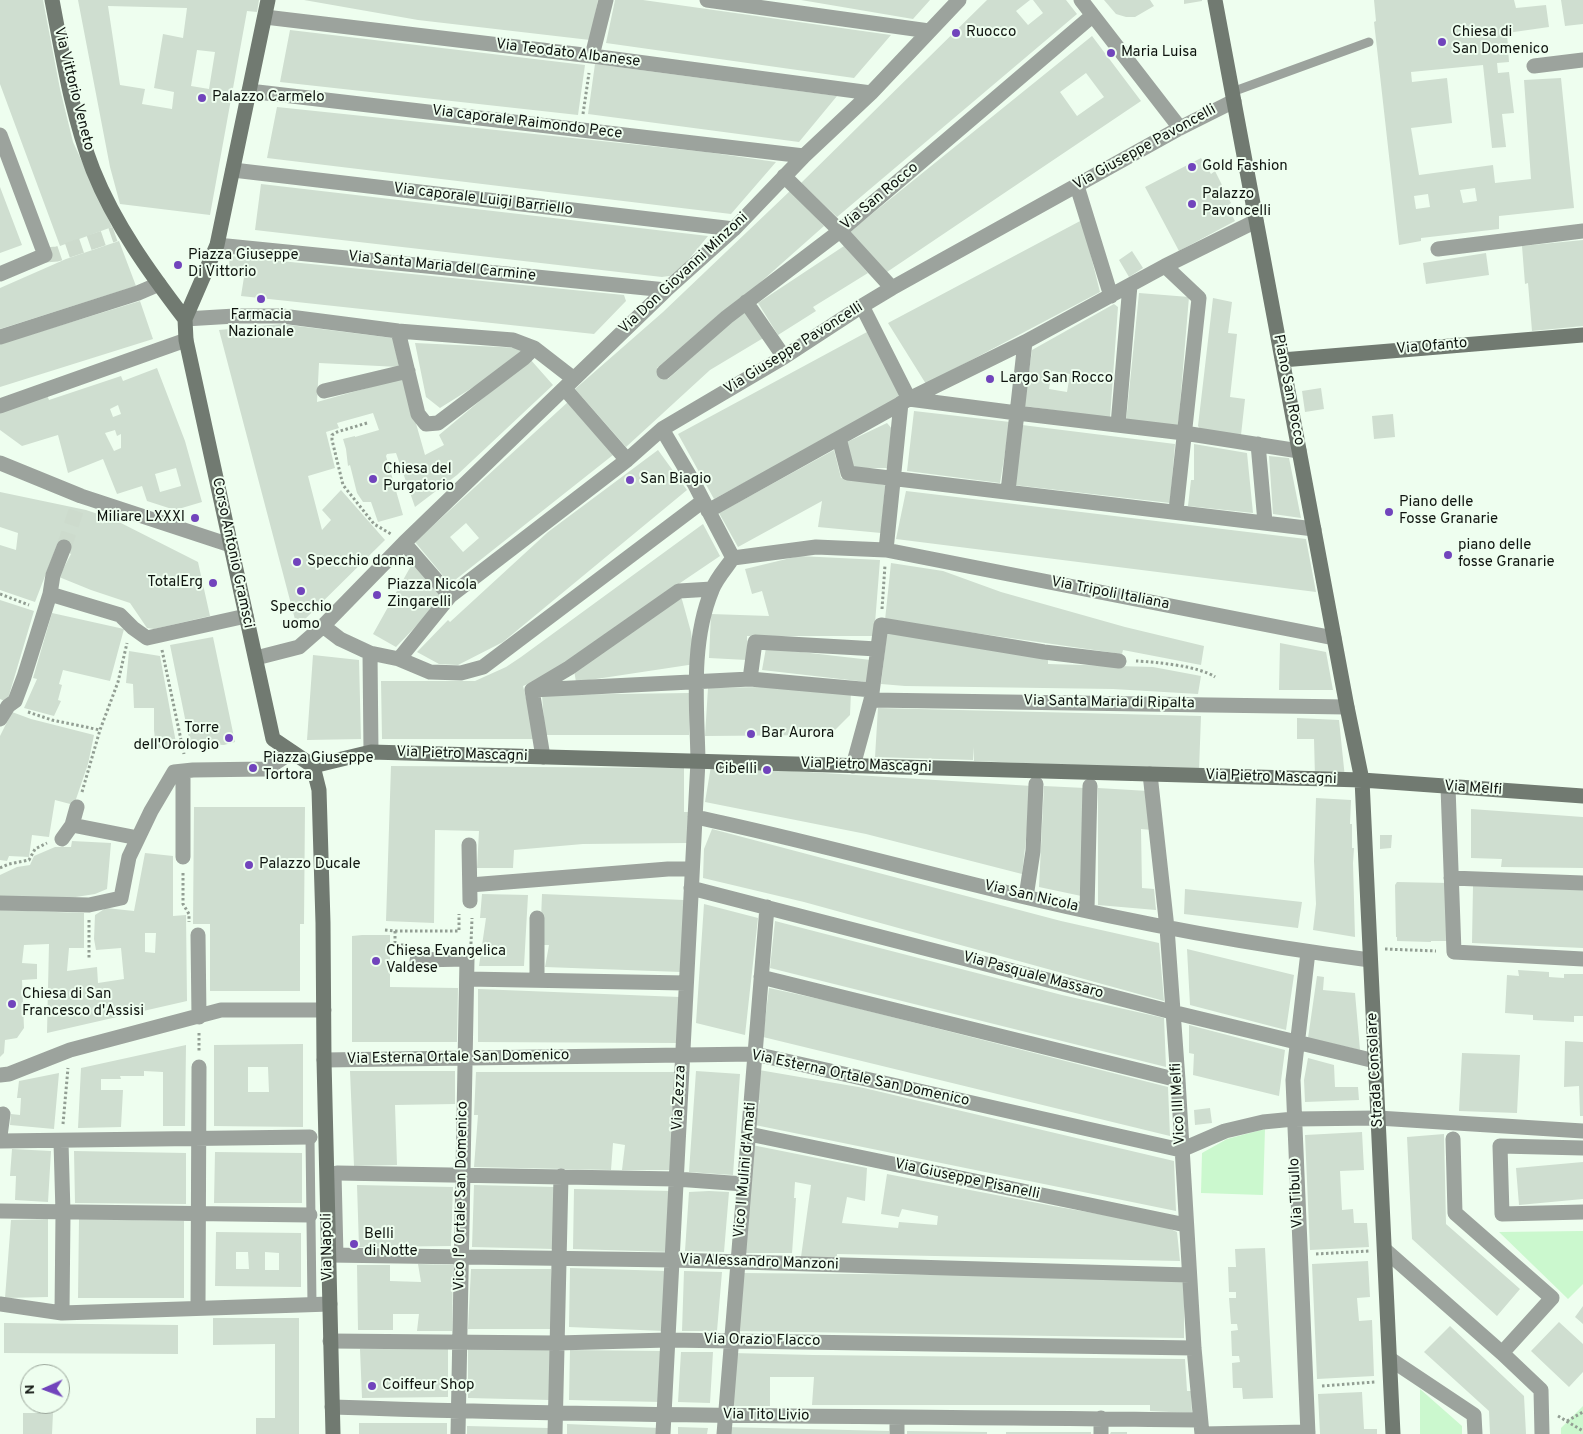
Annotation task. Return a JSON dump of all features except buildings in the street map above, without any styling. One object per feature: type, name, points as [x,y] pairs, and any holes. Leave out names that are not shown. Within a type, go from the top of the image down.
[{"type":"street","name":"Via Vittorio Veneto","points":[[52,0],[68,85],[94,172],[119,233],[159,284]]},
{"type":"street","points":[[186,319],[217,245],[268,0]]},
{"type":"street","points":[[592,56],[606,0]]},
{"type":"street","points":[[707,0],[929,31]]},
{"type":"street","name":"Via Don Giovanni Minzoni","points":[[404,543],[666,290],[734,229],[804,156],[871,93],[960,0]]},
{"type":"street","points":[[1081,0],[1180,128]]},
{"type":"street","name":"Piano San Rocco","points":[[1215,0],[1362,780]]},
{"type":"street","name":"Via San Rocco","points":[[664,372],[746,302],[840,231],[1092,16]]},
{"type":"street","name":"Via Teodato Albanese","points":[[265,17],[592,56],[871,93]]},
{"type":"street","points":[[1534,66],[1583,60]]},
{"type":"street","name":"Via caporale Raimondo Pece","points":[[249,91],[804,156]]},
{"type":"street","name":"Via Giuseppe Pavoncelli","points":[[399,659],[450,596],[627,460],[662,429],[784,357],[892,288],[1077,186],[1233,96]]},
{"type":"street","points":[[0,135],[45,256],[0,274]]},
{"type":"street","name":"Via caporale Luigi Barriello","points":[[233,170],[734,229]]},
{"type":"street","points":[[784,176],[840,231],[892,288]]},
{"type":"street","points":[[1077,186],[1110,296]]},
{"type":"street","points":[[323,626],[340,639],[370,654],[399,659],[430,672],[461,672],[483,666],[705,506],[839,438],[905,401],[1025,342],[1165,266],[1256,221]]},
{"type":"street","points":[[1438,249],[1583,231]]},
{"type":"street","name":"Via Santa Maria del Carmine","points":[[217,245],[666,290]]},
{"type":"street","points":[[1165,266],[1199,298],[1176,511]]},
{"type":"street","points":[[0,337],[138,293],[159,284],[186,319]]},
{"type":"street","points":[[1118,425],[1130,285]]},
{"type":"street","points":[[746,302],[784,357]]},
{"type":"street","points":[[862,306],[905,401],[892,478],[886,550]]},
{"type":"street","points":[[186,319],[282,316],[398,330],[513,340],[534,348],[569,384],[627,460]]},
{"type":"street","name":"Corso Antonio Gramsci","points":[[186,319],[186,340],[273,739],[313,766]]},
{"type":"street","points":[[398,330],[418,414],[426,424],[438,423],[524,358],[534,348]]},
{"type":"street","name":"Via Ofanto","points":[[1282,360],[1583,334]]},
{"type":"street","points":[[0,406],[186,340]]},
{"type":"street","points":[[1008,491],[1025,342]]},
{"type":"street","points":[[324,391],[408,371]]},
{"type":"street","points":[[905,401],[1184,433],[1299,451]]},
{"type":"street","points":[[662,429],[733,558]]},
{"type":"street","points":[[839,438],[848,473],[1314,529]]},
{"type":"street","points":[[1258,444],[1265,522]]},
{"type":"street","points":[[0,463],[79,502],[230,545]]},
{"type":"street","points":[[256,658],[299,647],[323,626],[404,543],[450,596]]},
{"type":"street","points":[[4,713],[15,701],[21,685],[50,594],[53,575],[64,546]]},
{"type":"street","name":"Via Tripoli Italiana","points":[[733,558],[816,547],[886,550],[1334,638]]},
{"type":"street","name":"Via Zezza","points":[[663,1434],[698,761],[697,681],[700,632],[712,589],[733,558]]},
{"type":"street","points":[[543,757],[532,690],[569,668],[679,591],[712,589]]},
{"type":"street","points":[[50,594],[120,614],[133,628],[147,638],[246,616]]},
{"type":"street","points":[[853,766],[871,695],[881,625],[1044,652],[1119,661]]},
{"type":"street","points":[[750,679],[754,642],[877,649]]},
{"type":"street","points":[[370,654],[371,752]]},
{"type":"street","name":"Via Santa Maria di Ripalta","points":[[532,690],[750,679],[871,695],[1347,707]]},
{"type":"street","points":[[0,903],[89,905],[121,898],[129,858],[151,811],[174,772],[266,769],[292,752]]},
{"type":"street","name":"Via Pietro Mascagni","points":[[313,766],[371,752],[1362,780]]},
{"type":"street","name":"Via Napoli","points":[[313,766],[319,790],[323,923],[324,1060],[334,1255],[330,1304],[333,1434]]},
{"type":"street","points":[[183,857],[188,771]]},
{"type":"street","name":"Vico III Melfi","points":[[1150,774],[1167,928],[1189,1275],[1201,1429]]},
{"type":"street","name":"Via Melfi","points":[[1362,780],[1583,796]]},
{"type":"street","name":"Strada Consolare","points":[[1362,780],[1393,1434]]},
{"type":"street","points":[[1026,897],[1033,851],[1036,784]]},
{"type":"street","points":[[1087,910],[1090,786]]},
{"type":"street","points":[[1448,787],[1454,952],[1583,958]]},
{"type":"street","points":[[62,839],[72,825],[77,807]]},
{"type":"street","name":"Via San Nicola","points":[[695,818],[766,832],[1026,897],[1167,928],[1308,952],[1370,954]]},
{"type":"street","points":[[72,825],[138,838]]},
{"type":"street","points":[[467,908],[470,885],[469,845]]},
{"type":"street","points":[[470,885],[668,869],[692,869]]},
{"type":"street","points":[[1451,878],[1583,883]]},
{"type":"street","name":"Via Pasquale Massaro","points":[[691,888],[1172,1012],[1375,1061]]},
{"type":"street","name":"Vico I Mulini d'Amati","points":[[724,1434],[767,907]]},
{"type":"street","points":[[537,918],[537,980]]},
{"type":"street","points":[[198,935],[199,1017]]},
{"type":"street","name":"Via Tibullo","points":[[1308,952],[1293,1080],[1308,1433]]},
{"type":"street","name":"Vico I° Ortale San Domenico","points":[[417,960],[467,959],[458,1434]]},
{"type":"street","points":[[761,977],[1178,1080]]},
{"type":"street","points":[[467,979],[686,983]]},
{"type":"street","points":[[0,1075],[8,1074],[70,1050],[221,1010],[324,1010]]},
{"type":"street","name":"Via Esterna Ortale San Domenico","points":[[324,1060],[755,1054],[1181,1150]]},
{"type":"street","points":[[198,1307],[199,1067]]},
{"type":"street","points":[[0,1136],[3,1114]]},
{"type":"street","points":[[1181,1150],[1225,1131],[1263,1122],[1294,1119],[1378,1118],[1583,1131]]},
{"type":"street","points":[[1525,1128],[1526,1145]]},
{"type":"street","name":"Via Giuseppe Pisanelli","points":[[748,1134],[1186,1225]]},
{"type":"street","points":[[0,1141],[61,1142],[310,1137]]},
{"type":"street","points":[[1454,1139],[1455,1213],[1552,1298],[1502,1353]]},
{"type":"street","points":[[61,1142],[63,1213],[62,1313]]},
{"type":"street","points":[[1583,1148],[1526,1145],[1500,1146],[1502,1214],[1583,1212]]},
{"type":"street","points":[[337,1173],[676,1179],[744,1184]]},
{"type":"street","points":[[555,1434],[561,1176]]},
{"type":"street","points":[[0,1211],[310,1215]]},
{"type":"street","points":[[1384,1250],[1502,1353],[1541,1390],[1542,1434]]},
{"type":"street","name":"Via Alessandro Manzoni","points":[[334,1255],[559,1260],[672,1260],[1189,1275]]},
{"type":"street","points":[[0,1304],[62,1313],[330,1304]]},
{"type":"street","name":"Via Orazio Flacco","points":[[330,1341],[557,1343],[668,1340],[1194,1348]]},
{"type":"street","points":[[1390,1359],[1474,1415],[1475,1434]]},
{"type":"street","name":"Via Tito Livio","points":[[332,1407],[459,1412],[897,1417],[995,1426],[1101,1418],[1201,1429],[1308,1433]]},
{"type":"street","points":[[897,1417],[897,1434]]},
{"type":"street","points":[[1101,1418],[1101,1434]]},
{"type":"lane","points":[[1233,96],[1369,42]]},
{"type":"lane","name":"Via Napoli","points":[[310,1137],[312,1305]]},
{"type":"lane","name":"Via Napoli","points":[[334,1255],[337,1173]]},
{"type":"path","points":[[580,129],[592,56]]},
{"type":"path","points":[[367,422],[332,435],[343,485],[374,524],[404,543]]},
{"type":"path","points":[[881,625],[886,550]]},
{"type":"path","points":[[0,594],[44,610]]},
{"type":"path","points":[[84,785],[100,730],[118,682],[124,650],[133,628]]},
{"type":"path","points":[[159,635],[188,771]]},
{"type":"path","points":[[1119,661],[1154,662],[1208,672],[1215,677]]},
{"type":"path","points":[[4,713],[100,730]]},
{"type":"path","points":[[0,868],[29,860],[35,848],[45,843],[62,839]]},
{"type":"path","points":[[183,857],[183,904],[189,914],[190,928],[198,935]]},
{"type":"path","points":[[89,905],[89,960]]},
{"type":"path","points":[[385,930],[459,931],[467,908]]},
{"type":"path","points":[[467,908],[471,943]]},
{"type":"path","points":[[395,931],[395,945],[409,945]]},
{"type":"path","points":[[1370,954],[1454,952]]},
{"type":"path","points":[[62,1125],[68,1070]]},
{"type":"path","points":[[1300,1256],[1384,1250]]},
{"type":"path","points":[[1306,1387],[1391,1380]]},
{"type":"path","points":[[1541,1407],[1583,1431]]},
{"type":"path","points":[[1567,1422],[1583,1412]]},
{"type":"green space","points":[[1265,1129],[1263,1195],[1201,1193],[1202,1153],[1227,1139]]},
{"type":"green space","points":[[1583,1231],[1583,1284],[1568,1299],[1499,1232]]},
{"type":"green space","points":[[1420,1389],[1462,1426],[1462,1434],[1420,1434]]},
{"type":"green space","points":[[1583,1406],[1583,1434],[1561,1434],[1561,1428]]},
{"type":"tunnel","points":[[45,255],[57,254],[115,234]]},
{"type":"tunnel","points":[[64,547],[77,508]]},
{"type":"place","name":"Ruocco","points":[[956,33]]},
{"type":"place","name":"Chiesa di San Domenico","points":[[1442,42]]},
{"type":"place","name":"Maria Luisa","points":[[1111,53]]},
{"type":"place","name":"Palazzo Carmelo","points":[[202,98]]},
{"type":"place","name":"Gold Fashion","points":[[1192,167]]},
{"type":"place","name":"Palazzo Pavoncelli","points":[[1192,204]]},
{"type":"place","name":"Piazza Giuseppe Di Vittorio","points":[[178,265]]},
{"type":"place","name":"Farmacia Nazionale","points":[[261,299]]},
{"type":"place","name":"Largo San Rocco","points":[[990,379]]},
{"type":"place","name":"Chiesa del Purgatorio","points":[[373,479]]},
{"type":"place","name":"San Biagio","points":[[630,480]]},
{"type":"place","name":"Piano delle Fosse Granarie","points":[[1389,512]]},
{"type":"place","name":"Miliare LXXXI","points":[[195,518]]},
{"type":"place","name":"piano delle fosse Granarie","points":[[1448,555]]},
{"type":"place","name":"Specchio donna","points":[[297,562]]},
{"type":"place","name":"TotalErg","points":[[213,583]]},
{"type":"place","name":"Specchio uomo","points":[[301,591]]},
{"type":"place","name":"Piazza Nicola Zingarelli","points":[[377,595]]},
{"type":"place","name":"Bar Aurora","points":[[751,734]]},
{"type":"place","name":"Torre dell'Orologio","points":[[229,738]]},
{"type":"place","name":"Piazza Giuseppe Tortora","points":[[253,768]]},
{"type":"place","name":"Cibelli","points":[[767,770]]},
{"type":"place","name":"Palazzo Ducale","points":[[249,865]]},
{"type":"place","name":"Chiesa Evangelica Valdese","points":[[376,961]]},
{"type":"place","name":"Chiesa di San Francesco d'Assisi","points":[[12,1004]]},
{"type":"place","name":"Belli di Notte","points":[[354,1244]]},
{"type":"place","name":"Coiffeur Shop","points":[[372,1386]]}]
